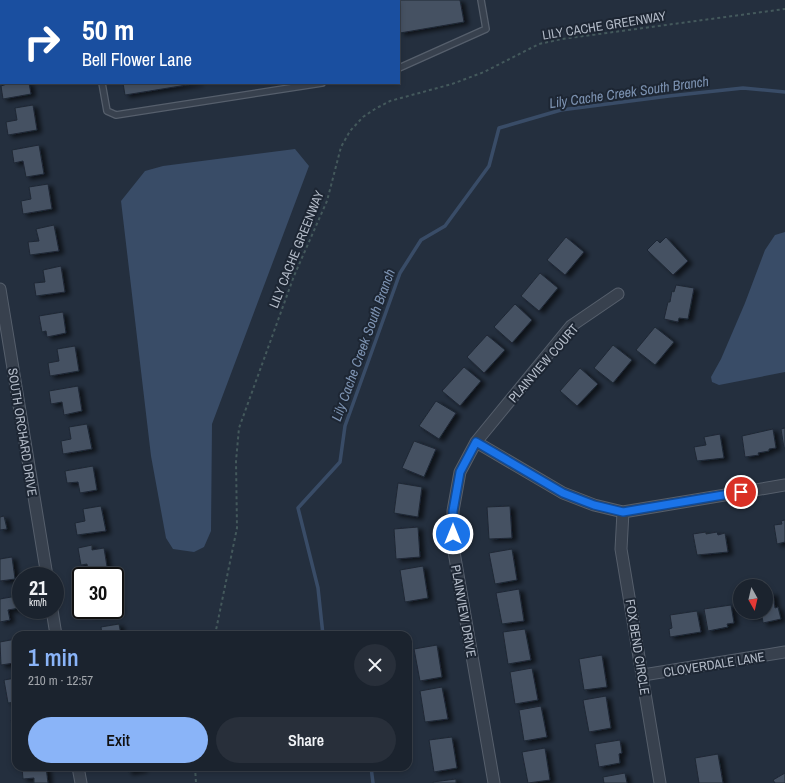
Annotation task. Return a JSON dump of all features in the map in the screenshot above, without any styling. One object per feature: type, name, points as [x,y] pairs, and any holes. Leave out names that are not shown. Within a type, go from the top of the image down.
[{"type":"street","name":"SOUTH ORCHARD DRIVE","points":[[0,289],[46,567]]},
{"type":"street","name":"PLAINVIEW COURT","points":[[476,442],[571,326],[618,294]]},
{"type":"street","points":[[476,442],[563,493],[594,505],[623,512],[785,485]]},
{"type":"street","name":"PLAINVIEW DRIVE","points":[[476,442],[460,472],[453,511],[453,546],[494,783]]},
{"type":"street","name":"FOX BEND CIRCLE","points":[[623,512],[622,549],[660,783]]},
{"type":"street","points":[[53,619],[55,631]]},
{"type":"street","name":"CLOVERDALE LANE","points":[[643,675],[785,652]]},
{"type":"street","points":[[78,771],[80,783]]},
{"type":"lane","points":[[400,68],[486,29],[482,0]]},
{"type":"lane","points":[[102,84],[106,111],[116,115],[316,84]]},
{"type":"path","name":"LILY CACHE GREENWAY","points":[[216,631],[237,528],[236,460],[238,428],[294,276],[327,201],[341,147],[350,131],[363,117],[390,101],[452,84],[484,72],[539,44],[569,38],[785,9]]},
{"type":"path","points":[[196,771],[196,783]]},
{"type":"water","points":[[295,149],[309,166],[212,424],[211,531],[204,547],[194,552],[173,549],[166,538],[151,456],[121,201],[145,171],[163,166]]},
{"type":"water","points":[[785,232],[785,372],[719,385],[712,382],[711,377],[721,359],[745,303],[765,250],[775,235]]},
{"type":"building","points":[[400,0],[460,0],[464,22],[400,33]]},
{"type":"building","points":[[7,84],[29,84],[31,94],[3,99],[1,86]]},
{"type":"building","points":[[123,84],[193,84],[125,95]]},
{"type":"building","points":[[33,105],[37,130],[8,135],[6,122],[17,120],[15,108]]},
{"type":"building","points":[[39,145],[44,174],[26,177],[23,161],[14,163],[12,150]]},
{"type":"building","points":[[48,184],[52,209],[23,214],[21,201],[31,199],[29,187]]},
{"type":"building","points":[[54,225],[59,251],[30,255],[28,242],[39,241],[36,229]]},
{"type":"building","points":[[566,237],[584,252],[565,275],[547,260]]},
{"type":"building","points":[[666,237],[688,261],[673,275],[647,250],[657,240],[660,243]]},
{"type":"building","points":[[61,266],[65,292],[36,296],[34,283],[45,282],[43,270]]},
{"type":"building","points":[[540,273],[558,288],[539,311],[521,296]]},
{"type":"building","points":[[676,285],[694,288],[688,319],[679,318],[678,322],[664,319],[668,302],[670,302],[672,291],[674,292]]},
{"type":"building","points":[[515,304],[532,320],[512,343],[494,327]]},
{"type":"building","points":[[63,312],[66,333],[47,337],[46,331],[42,332],[39,316]]},
{"type":"building","points":[[655,327],[674,342],[655,365],[636,350]]},
{"type":"building","points":[[487,335],[505,350],[484,373],[467,357]]},
{"type":"building","points":[[613,345],[632,360],[613,383],[594,368]]},
{"type":"building","points":[[75,346],[79,371],[50,376],[48,363],[59,361],[57,349]]},
{"type":"building","points":[[464,367],[481,381],[460,406],[442,391]]},
{"type":"building","points":[[580,368],[598,384],[577,406],[560,391]]},
{"type":"building","points":[[78,386],[82,411],[64,415],[62,402],[51,404],[49,391]]},
{"type":"building","points":[[436,401],[456,413],[439,439],[419,426]]},
{"type":"building","points":[[87,424],[92,449],[63,454],[61,441],[71,439],[69,427]]},
{"type":"building","points":[[785,428],[785,448],[784,448],[781,429]]},
{"type":"building","points":[[773,429],[776,448],[758,453],[759,455],[745,457],[742,436]]},
{"type":"building","points":[[720,434],[724,458],[697,461],[694,447],[706,445],[704,437]]},
{"type":"building","points":[[414,441],[436,449],[424,477],[402,468]]},
{"type":"building","points":[[93,466],[97,490],[80,493],[78,482],[67,483],[65,471]]},
{"type":"building","points":[[398,483],[422,487],[418,517],[394,513]]},
{"type":"building","points":[[101,506],[106,531],[77,535],[75,523],[85,521],[83,509]]},
{"type":"building","points":[[510,506],[512,538],[489,539],[487,507]]},
{"type":"building","points":[[4,516],[7,529],[0,530],[0,517]]},
{"type":"building","points":[[785,520],[785,542],[777,544],[774,525],[782,524],[781,521]]},
{"type":"building","points":[[418,527],[420,557],[396,559],[394,529]]},
{"type":"building","points":[[706,532],[706,534],[717,532],[718,535],[725,533],[728,552],[697,555],[693,534]]},
{"type":"building","points":[[92,545],[92,550],[104,548],[107,567],[88,567],[87,564],[81,565],[78,548]]},
{"type":"building","points":[[512,549],[517,580],[495,584],[489,553]]},
{"type":"building","points":[[12,557],[13,567],[12,567],[12,579],[0,581],[0,559]]},
{"type":"building","points":[[423,566],[428,598],[405,602],[400,570]]},
{"type":"building","points":[[519,589],[524,621],[502,624],[496,593]]},
{"type":"building","points":[[773,593],[775,608],[778,607],[781,619],[763,623],[762,619],[773,619]]},
{"type":"building","points":[[12,597],[12,609],[8,610],[10,620],[0,622],[0,599]]},
{"type":"building","points":[[731,605],[734,623],[727,624],[728,627],[708,631],[704,609]]},
{"type":"building","points":[[697,611],[701,632],[670,637],[669,629],[672,628],[670,615]]},
{"type":"building","points":[[119,624],[120,631],[102,631],[101,627]]},
{"type":"building","points":[[525,629],[531,660],[508,664],[503,632]]},
{"type":"building","points":[[12,640],[12,663],[1,665],[0,642]]},
{"type":"building","points":[[437,645],[442,677],[420,681],[414,649]]},
{"type":"building","points":[[602,655],[607,687],[584,690],[579,659]]},
{"type":"building","points":[[532,668],[538,700],[515,704],[510,672]]},
{"type":"building","points":[[12,679],[12,702],[8,703],[4,680]]},
{"type":"building","points":[[442,687],[448,719],[425,722],[420,691]]},
{"type":"building","points":[[606,696],[611,728],[589,732],[583,700]]},
{"type":"building","points":[[541,706],[547,737],[524,741],[519,710]]},
{"type":"building","points":[[452,737],[457,768],[434,772],[429,740]]},
{"type":"building","points":[[620,740],[622,753],[619,754],[620,763],[599,767],[595,744]]},
{"type":"building","points":[[545,748],[550,780],[528,783],[522,752]]},
{"type":"building","points":[[718,754],[723,783],[699,783],[695,758]]},
{"type":"building","points":[[22,771],[46,771],[48,783],[34,783],[34,778],[23,779]]},
{"type":"building","points":[[625,773],[627,783],[604,783],[603,777]]},
{"type":"building","points":[[785,773],[785,783],[775,783],[773,780]]},
{"type":"building","points":[[456,779],[456,783],[433,783],[433,782]]},
{"type":"waterway","name":"Lily Cache Creek South Branch","points":[[323,631],[318,588],[298,508],[340,462],[345,426],[400,273],[421,240],[445,226],[489,166],[499,128],[561,110],[669,96],[743,88],[785,92]]},
{"type":"waterway","name":"Lily Cache Creek South Branch","points":[[372,771],[373,783]]},
{"type":"route","points":[[453,534],[453,511],[460,472],[476,442],[563,493],[594,505],[623,512],[741,492]]}]
